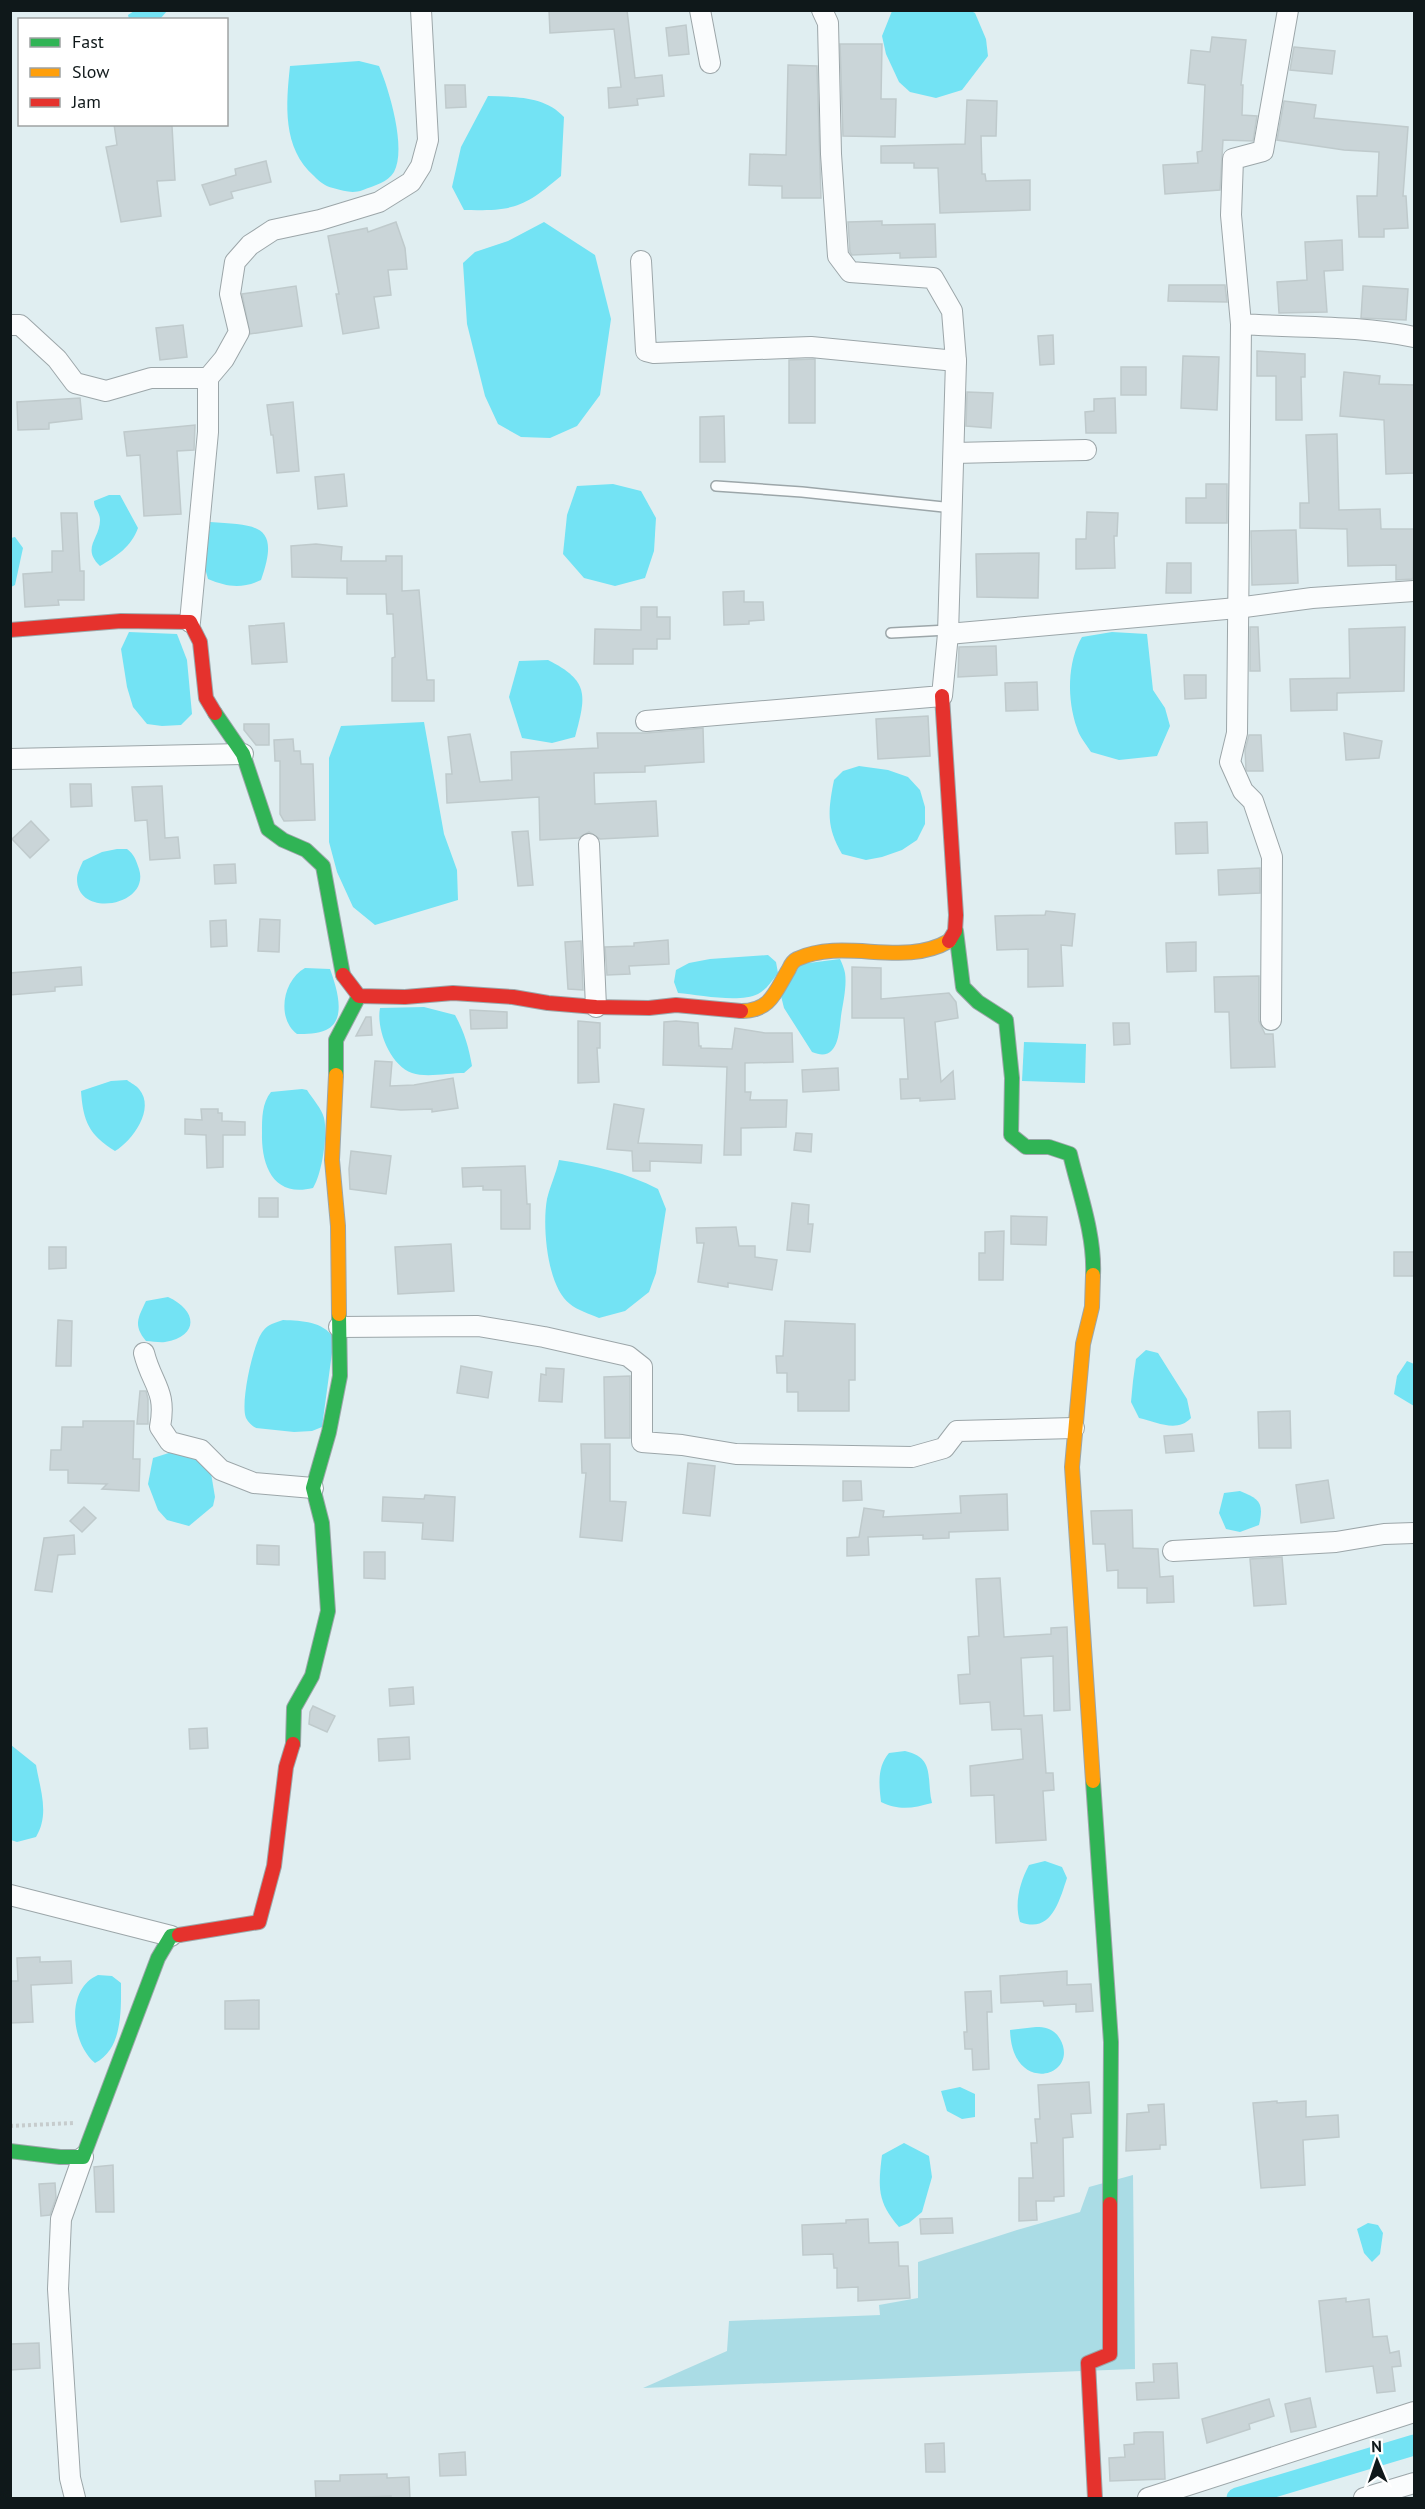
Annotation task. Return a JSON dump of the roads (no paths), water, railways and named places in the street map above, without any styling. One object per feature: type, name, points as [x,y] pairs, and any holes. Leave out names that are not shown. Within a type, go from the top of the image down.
[{"type":"street","points":[[421,10],[428,140],[421,166],[411,182],[379,202],[320,220],[273,230],[250,245],[235,262],[230,294],[239,332],[224,359],[208,378],[208,432],[190,622],[200,642],[206,698],[225,731],[243,754],[268,829],[283,840],[306,850],[323,866],[344,979],[359,996],[405,997],[453,993],[513,997],[596,1007],[649,1008],[676,1005],[756,1011],[768,1005],[794,960],[820,952],[859,953],[927,949],[947,943],[956,931]]},
{"type":"street","points":[[700,10],[710,63]]},
{"type":"street","points":[[822,10],[828,23],[831,154],[838,256],[850,272],[933,278],[952,311],[956,361],[953,508],[948,632],[942,696],[956,931],[963,987],[978,1002],[1006,1020],[1011,1045],[1013,1105],[1011,1135],[1026,1147],[1049,1148],[1070,1154],[1094,1262],[1092,1307],[1083,1344],[1072,1467],[1111,2042],[1110,2354],[1088,2363],[1095,2499]]},
{"type":"street","points":[[1271,1020],[1272,857],[1253,801],[1243,791],[1230,762],[1236,733],[1241,324],[1231,215],[1233,159],[1263,151],[1288,10]]},
{"type":"street","points":[[641,261],[646,351],[811,347],[956,361]]},
{"type":"street","points":[[1241,324],[1328,326],[1387,331],[1414,337]]},
{"type":"street","points":[[10,325],[20,325],[57,359],[75,383],[106,391],[151,378],[208,378]]},
{"type":"street","points":[[954,453],[1086,450]]},
{"type":"street","points":[[948,632],[1237,608],[1312,598],[1414,591]]},
{"type":"street","points":[[10,630],[122,621],[190,622]]},
{"type":"street","points":[[646,721],[942,696]]},
{"type":"street","points":[[10,759],[243,754]]},
{"type":"street","points":[[589,843],[596,1007]]},
{"type":"street","points":[[10,1895],[171,1936],[258,1922],[274,1866],[286,1767],[292,1742],[294,1708],[312,1676],[328,1611],[322,1523],[313,1488],[329,1432],[340,1376],[338,1226],[332,1160],[336,1040],[359,996]]},
{"type":"street","points":[[339,1326],[478,1326],[544,1337],[628,1356],[642,1367],[642,1442],[682,1445],[736,1454],[912,1457],[944,1448],[957,1431],[1074,1428]]},
{"type":"street","points":[[144,1353],[159,1389],[163,1411],[160,1427],[170,1442],[201,1450],[222,1470],[254,1483],[313,1488]]},
{"type":"street","points":[[1173,1551],[1336,1542],[1384,1534],[1414,1533]]},
{"type":"street","points":[[75,2499],[70,2478],[58,2289],[61,2219],[158,1958],[171,1936]]},
{"type":"street","points":[[10,2151],[60,2157],[83,2157]]},
{"type":"street","points":[[1148,2499],[1414,2412]]},
{"type":"street","points":[[1364,2499],[1414,2482]]},
{"type":"lane","points":[[716,486],[802,492],[953,508]]},
{"type":"lane","points":[[891,633],[948,632]]},
{"type":"water","points":[[134,10],[167,11],[161,18],[129,18],[128,15]]},
{"type":"water","points":[[892,11],[971,11],[975,13],[986,39],[988,56],[962,90],[936,98],[910,92],[899,82],[886,54],[882,36]]},
{"type":"water","points":[[359,61],[379,66],[392,104],[399,149],[394,172],[388,179],[363,190],[352,192],[325,185],[304,165],[291,139],[287,110],[290,66]]},
{"type":"water","points":[[488,96],[539,101],[564,117],[561,176],[537,195],[517,205],[495,210],[464,210],[452,187],[461,147]]},
{"type":"water","points":[[544,222],[595,255],[611,319],[600,395],[577,426],[550,438],[521,437],[498,424],[485,396],[467,324],[463,263],[475,252],[508,241]]},
{"type":"water","points":[[613,484],[641,491],[656,518],[654,551],[645,578],[615,586],[584,578],[563,554],[567,515],[577,486]]},
{"type":"water","points":[[109,495],[120,495],[138,528],[132,541],[123,550],[100,566],[92,554],[100,520],[94,501]]},
{"type":"water","points":[[210,522],[241,524],[261,531],[266,538],[268,548],[261,580],[247,585],[234,586],[208,579],[203,554]]},
{"type":"water","points":[[15,537],[23,548],[15,585],[11,587],[11,538]]},
{"type":"water","points":[[129,632],[177,634],[187,660],[192,714],[181,725],[147,724],[133,707],[127,687],[121,649]]},
{"type":"water","points":[[1112,632],[1147,634],[1153,690],[1165,708],[1170,726],[1157,756],[1119,760],[1091,752],[1078,731],[1070,693],[1073,658],[1082,637]]},
{"type":"water","points":[[548,660],[562,668],[578,683],[582,700],[575,737],[552,743],[522,738],[509,697],[519,661]]},
{"type":"water","points":[[424,722],[444,834],[457,870],[458,900],[375,925],[353,907],[337,872],[329,842],[329,758],[341,726]]},
{"type":"water","points":[[859,766],[888,770],[908,777],[920,790],[925,807],[925,824],[917,840],[902,850],[866,860],[842,854],[831,827],[830,800],[834,780],[843,771]]},
{"type":"water","points":[[127,849],[136,860],[140,882],[134,892],[125,899],[113,903],[88,900],[80,892],[77,879],[83,861],[102,852]]},
{"type":"water","points":[[768,955],[776,962],[778,973],[764,990],[750,997],[719,998],[678,993],[674,982],[676,970],[689,963],[710,959]]},
{"type":"water","points":[[840,959],[845,971],[846,983],[836,1045],[827,1054],[812,1052],[784,1008],[781,996],[801,964]]},
{"type":"water","points":[[305,968],[330,969],[337,993],[339,1011],[333,1025],[326,1030],[297,1034],[286,1019],[285,1000],[292,981]]},
{"type":"water","points":[[424,1007],[455,1015],[466,1040],[472,1066],[464,1073],[431,1075],[412,1073],[404,1069],[391,1054],[380,1026],[380,1008]]},
{"type":"water","points":[[1024,1042],[1086,1044],[1085,1083],[1022,1081]]},
{"type":"water","points":[[127,1080],[138,1088],[144,1097],[145,1106],[135,1132],[115,1151],[99,1139],[89,1126],[81,1091],[111,1081]]},
{"type":"water","points":[[307,1090],[324,1118],[325,1143],[313,1188],[299,1190],[279,1183],[267,1167],[262,1144],[262,1121],[264,1106],[271,1092]]},
{"type":"water","points":[[559,1160],[610,1170],[658,1189],[666,1209],[656,1273],[649,1292],[625,1311],[599,1318],[570,1304],[562,1296],[556,1284],[548,1255],[545,1224],[547,1199]]},
{"type":"water","points":[[168,1297],[178,1302],[189,1315],[189,1329],[176,1339],[163,1342],[146,1341],[139,1330],[138,1321],[146,1301]]},
{"type":"water","points":[[283,1320],[318,1325],[334,1338],[322,1427],[312,1431],[294,1432],[256,1428],[246,1418],[246,1387],[255,1348],[265,1329]]},
{"type":"water","points":[[1146,1350],[1158,1353],[1187,1399],[1191,1418],[1180,1425],[1166,1425],[1139,1418],[1131,1402],[1136,1359]]},
{"type":"water","points":[[1407,1361],[1414,1364],[1414,1406],[1394,1394],[1397,1376]]},
{"type":"water","points":[[172,1452],[191,1454],[211,1473],[215,1497],[213,1506],[189,1526],[167,1520],[158,1510],[148,1484],[153,1458]]},
{"type":"water","points":[[1240,1491],[1256,1499],[1261,1512],[1259,1525],[1240,1532],[1226,1529],[1219,1513],[1224,1493]]},
{"type":"water","points":[[11,1745],[36,1765],[43,1801],[42,1819],[36,1837],[17,1842],[11,1840]]},
{"type":"water","points":[[905,1751],[915,1754],[926,1764],[932,1803],[906,1808],[894,1807],[881,1802],[879,1783],[882,1764],[889,1753]]},
{"type":"water","points":[[1045,1861],[1062,1867],[1067,1878],[1061,1897],[1046,1920],[1031,1925],[1020,1922],[1018,1900],[1023,1878],[1029,1865]]},
{"type":"water","points":[[98,1975],[112,1976],[121,1983],[121,2005],[116,2039],[104,2057],[95,2063],[81,2043],[75,2017],[80,1992],[87,1982]]},
{"type":"water","points":[[1047,2028],[1056,2033],[1064,2052],[1061,2063],[1054,2070],[1044,2074],[1032,2072],[1022,2065],[1014,2051],[1010,2030]]},
{"type":"water","points":[[960,2087],[975,2094],[975,2117],[962,2119],[947,2111],[941,2091]]},
{"type":"water","points":[[904,2143],[929,2156],[932,2177],[922,2212],[909,2223],[899,2227],[883,2202],[880,2176],[882,2155]]},
{"type":"water","points":[[1368,2223],[1378,2225],[1383,2233],[1380,2254],[1372,2262],[1364,2253],[1357,2229]]},
{"type":"waterway","points":[[1237,2498],[1414,2445]]}]
